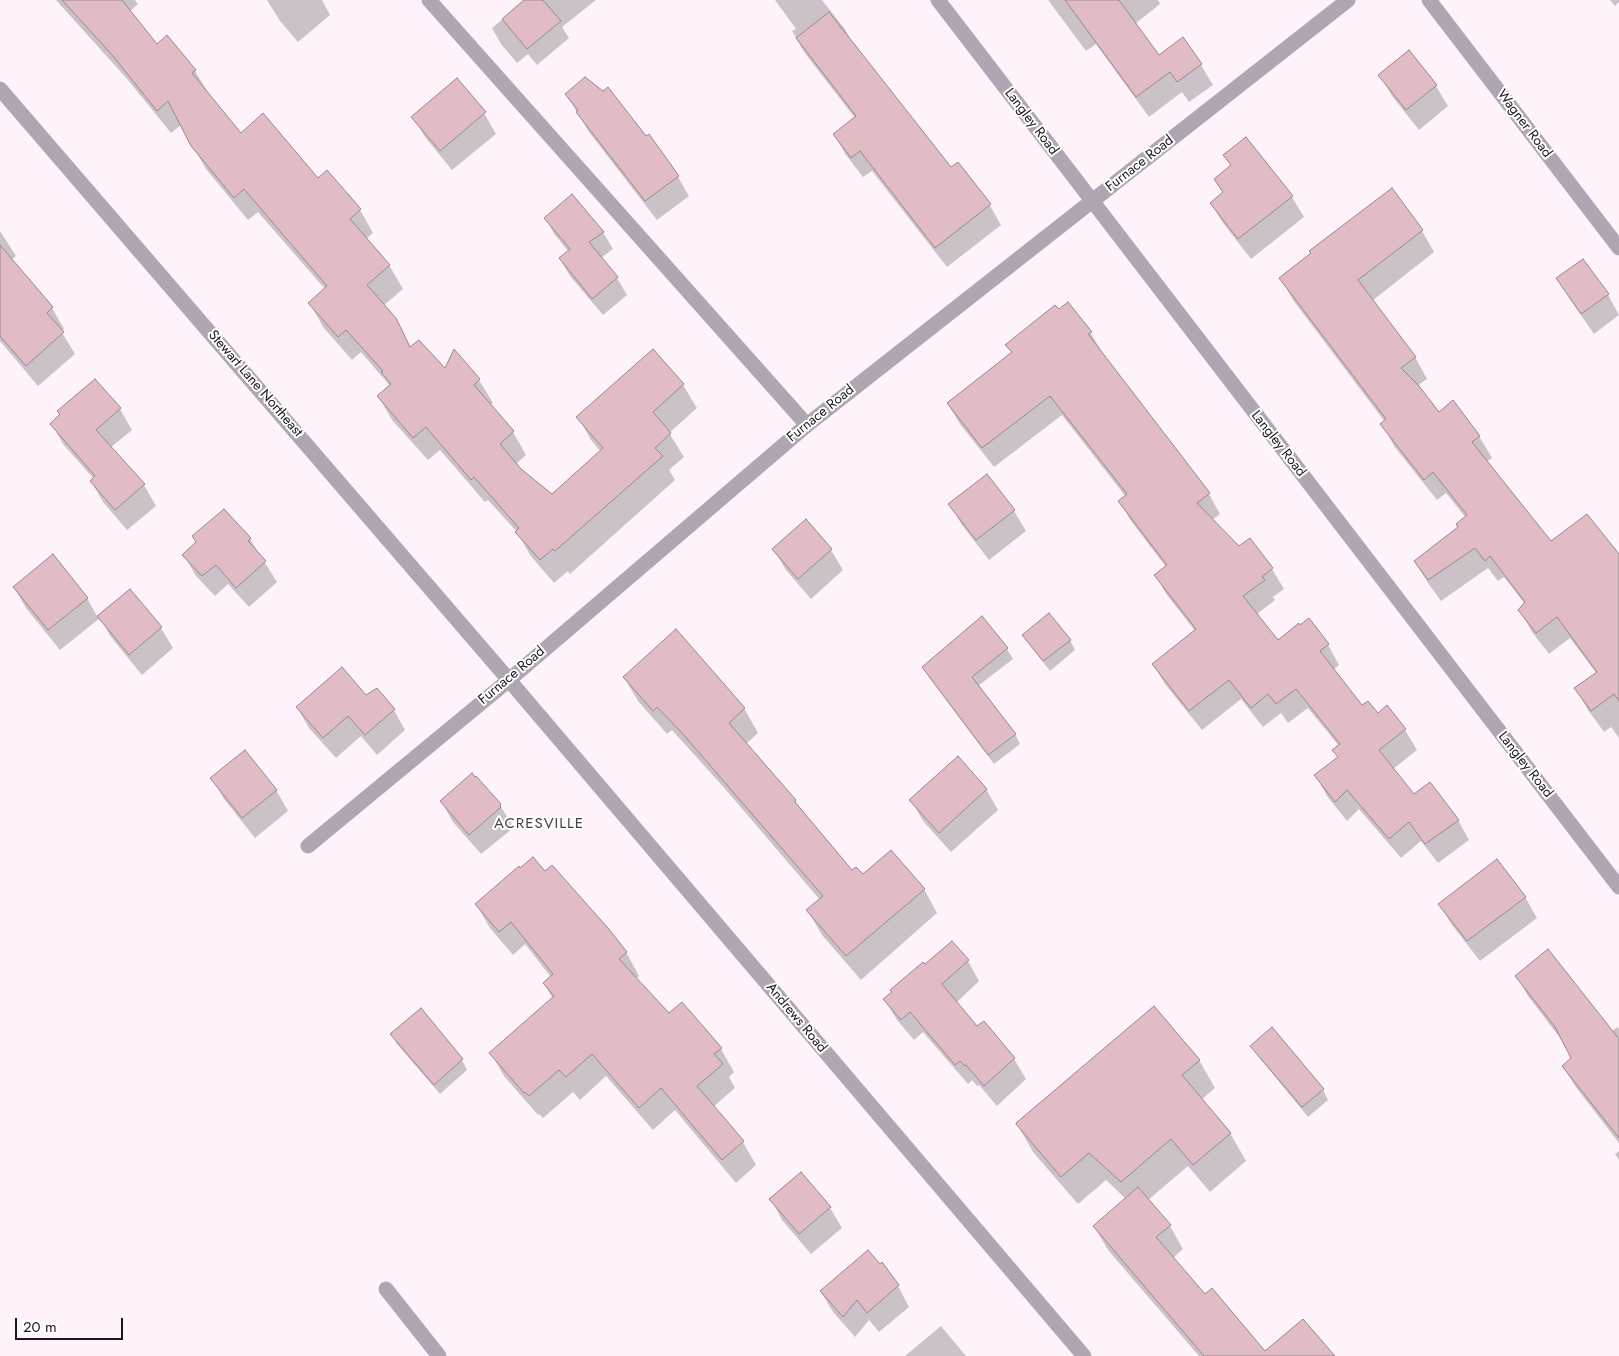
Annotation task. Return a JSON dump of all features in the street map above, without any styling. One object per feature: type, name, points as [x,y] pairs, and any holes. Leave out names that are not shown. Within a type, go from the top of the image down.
[{"type":"street","points":[[429,0],[807,425]]},
{"type":"street","name":"Langley Road","points":[[938,0],[1619,887]]},
{"type":"street","name":"Furnace Road","points":[[308,846],[509,680],[807,425],[1348,0]]},
{"type":"street","name":"Wagner Road","points":[[1429,0],[1619,248]]},
{"type":"street","name":"Stewart Lane Northeast","points":[[0,89],[509,680]]},
{"type":"street","name":"Andrews Road","points":[[509,680],[1084,1356]]},
{"type":"street","points":[[386,1290],[439,1356]]},
{"type":"building","points":[[62,0],[122,0],[157,44],[167,35],[196,70],[192,73],[241,133],[263,113],[318,178],[327,170],[361,209],[350,219],[390,265],[367,285],[396,318],[410,347],[419,340],[445,368],[454,349],[480,379],[474,385],[514,431],[500,444],[521,469],[552,494],[603,448],[576,417],[653,349],[684,384],[653,412],[671,433],[655,448],[663,456],[555,551],[553,549],[540,560],[515,532],[519,528],[474,477],[471,480],[426,427],[413,438],[377,396],[391,384],[381,372],[383,371],[346,330],[338,337],[308,303],[327,286],[244,189],[234,198],[191,146],[168,101],[157,111],[113,56]]},
{"type":"building","points":[[524,0],[543,0],[561,21],[527,49],[502,19]]},
{"type":"building","points":[[1065,0],[1119,0],[1159,55],[1183,37],[1202,64],[1177,82],[1170,72],[1136,97]]},
{"type":"building","points":[[829,12],[951,167],[958,162],[991,204],[935,248],[860,151],[851,158],[833,134],[856,116],[796,38]]},
{"type":"building","points":[[1409,50],[1437,85],[1406,110],[1378,75]]},
{"type":"building","points":[[585,77],[603,91],[608,87],[646,136],[649,134],[679,176],[645,201],[576,112],[578,110],[565,94]]},
{"type":"building","points":[[457,78],[486,112],[440,151],[411,117]]},
{"type":"building","points":[[1246,137],[1293,196],[1238,239],[1210,203],[1223,192],[1214,179],[1231,165],[1223,155]]},
{"type":"building","points":[[1392,188],[1423,230],[1358,280],[1416,357],[1401,368],[1419,386],[1439,412],[1453,400],[1480,436],[1472,442],[1551,541],[1587,514],[1619,554],[1619,701],[1614,694],[1591,711],[1574,688],[1597,672],[1557,617],[1536,633],[1518,610],[1525,602],[1490,556],[1485,561],[1475,548],[1428,580],[1414,561],[1458,527],[1456,524],[1467,515],[1433,472],[1424,480],[1380,424],[1386,419],[1279,278],[1311,253],[1309,251]]},
{"type":"building","points":[[572,194],[604,232],[589,242],[618,277],[592,299],[559,258],[570,249],[544,218]]},
{"type":"building","points":[[0,245],[53,307],[47,313],[64,332],[26,366],[0,336]]},
{"type":"building","points":[[1583,259],[1609,294],[1581,314],[1556,278]]},
{"type":"building","points":[[1068,302],[1092,332],[1088,334],[1210,493],[1197,503],[1239,546],[1250,538],[1273,568],[1262,577],[1265,580],[1243,596],[1278,640],[1299,623],[1300,625],[1309,618],[1329,644],[1320,651],[1362,705],[1368,701],[1378,713],[1387,705],[1406,729],[1379,750],[1414,794],[1430,782],[1459,820],[1425,844],[1409,822],[1389,839],[1347,790],[1335,802],[1314,775],[1338,757],[1332,750],[1340,744],[1296,689],[1276,704],[1268,694],[1251,708],[1229,680],[1189,711],[1152,664],[1196,629],[1154,575],[1167,565],[1118,501],[1127,494],[1050,396],[982,448],[947,403],[1012,352],[1005,345],[1055,305],[1059,309]]},
{"type":"building","points":[[95,379],[121,408],[96,430],[145,484],[115,510],[90,481],[95,476],[50,424],[60,414],[57,411]]},
{"type":"building","points":[[987,474],[1015,510],[976,540],[948,504]]},
{"type":"building","points":[[224,509],[251,538],[248,541],[266,561],[236,588],[216,565],[202,576],[182,555],[196,542],[192,536]]},
{"type":"building","points":[[806,519],[832,549],[798,579],[772,549]]},
{"type":"building","points":[[53,554],[88,598],[48,630],[13,587]]},
{"type":"building","points":[[130,589],[162,627],[129,655],[97,616]]},
{"type":"building","points":[[1049,613],[1071,640],[1043,661],[1022,635]]},
{"type":"building","points":[[982,616],[1008,648],[972,677],[1016,734],[988,755],[922,667]]},
{"type":"building","points":[[676,629],[745,708],[729,723],[796,800],[795,802],[852,870],[856,867],[863,874],[891,850],[925,889],[846,956],[806,910],[823,896],[682,733],[657,707],[653,711],[623,677]]},
{"type":"building","points":[[342,667],[366,695],[377,688],[395,709],[365,735],[348,716],[323,738],[296,707]]},
{"type":"building","points":[[245,750],[277,790],[242,818],[210,778]]},
{"type":"building","points":[[958,756],[987,789],[939,833],[909,800]]},
{"type":"building","points":[[472,773],[501,804],[501,807],[469,835],[440,801]]},
{"type":"building","points":[[533,857],[545,871],[552,865],[608,928],[627,952],[619,959],[669,1013],[682,1002],[722,1048],[714,1054],[723,1064],[697,1086],[744,1141],[722,1160],[661,1088],[639,1108],[592,1054],[566,1077],[559,1070],[529,1096],[524,1093],[489,1053],[554,996],[543,983],[553,974],[511,922],[499,932],[475,904],[519,866],[520,868]]},
{"type":"building","points":[[1497,859],[1526,897],[1467,941],[1438,904]]},
{"type":"building","points":[[952,941],[969,960],[942,984],[977,1026],[984,1021],[1015,1058],[984,1086],[966,1065],[960,1061],[955,1065],[910,1012],[901,1020],[883,999],[892,992],[890,990],[923,962],[925,964]]},
{"type":"building","points":[[1548,949],[1619,1039],[1619,1138],[1562,1066],[1571,1058],[1555,1027],[1515,976]]},
{"type":"building","points":[[1154,1006],[1200,1060],[1182,1075],[1231,1133],[1193,1165],[1171,1139],[1121,1182],[1089,1153],[1061,1177],[1016,1123]]},
{"type":"building","points":[[421,1008],[463,1059],[434,1085],[390,1034]]},
{"type":"building","points":[[1272,1027],[1324,1089],[1302,1107],[1250,1046]]},
{"type":"building","points":[[801,1172],[831,1207],[799,1234],[769,1199]]},
{"type":"building","points":[[1138,1187],[1171,1225],[1156,1237],[1205,1294],[1212,1288],[1265,1351],[1303,1319],[1335,1356],[1204,1356],[1093,1226]]},
{"type":"building","points":[[868,1250],[880,1264],[882,1262],[899,1285],[867,1313],[857,1300],[843,1317],[820,1291]]},
{"type":"district","name":"ACRESVILLE","points":[[539,824]]}]
